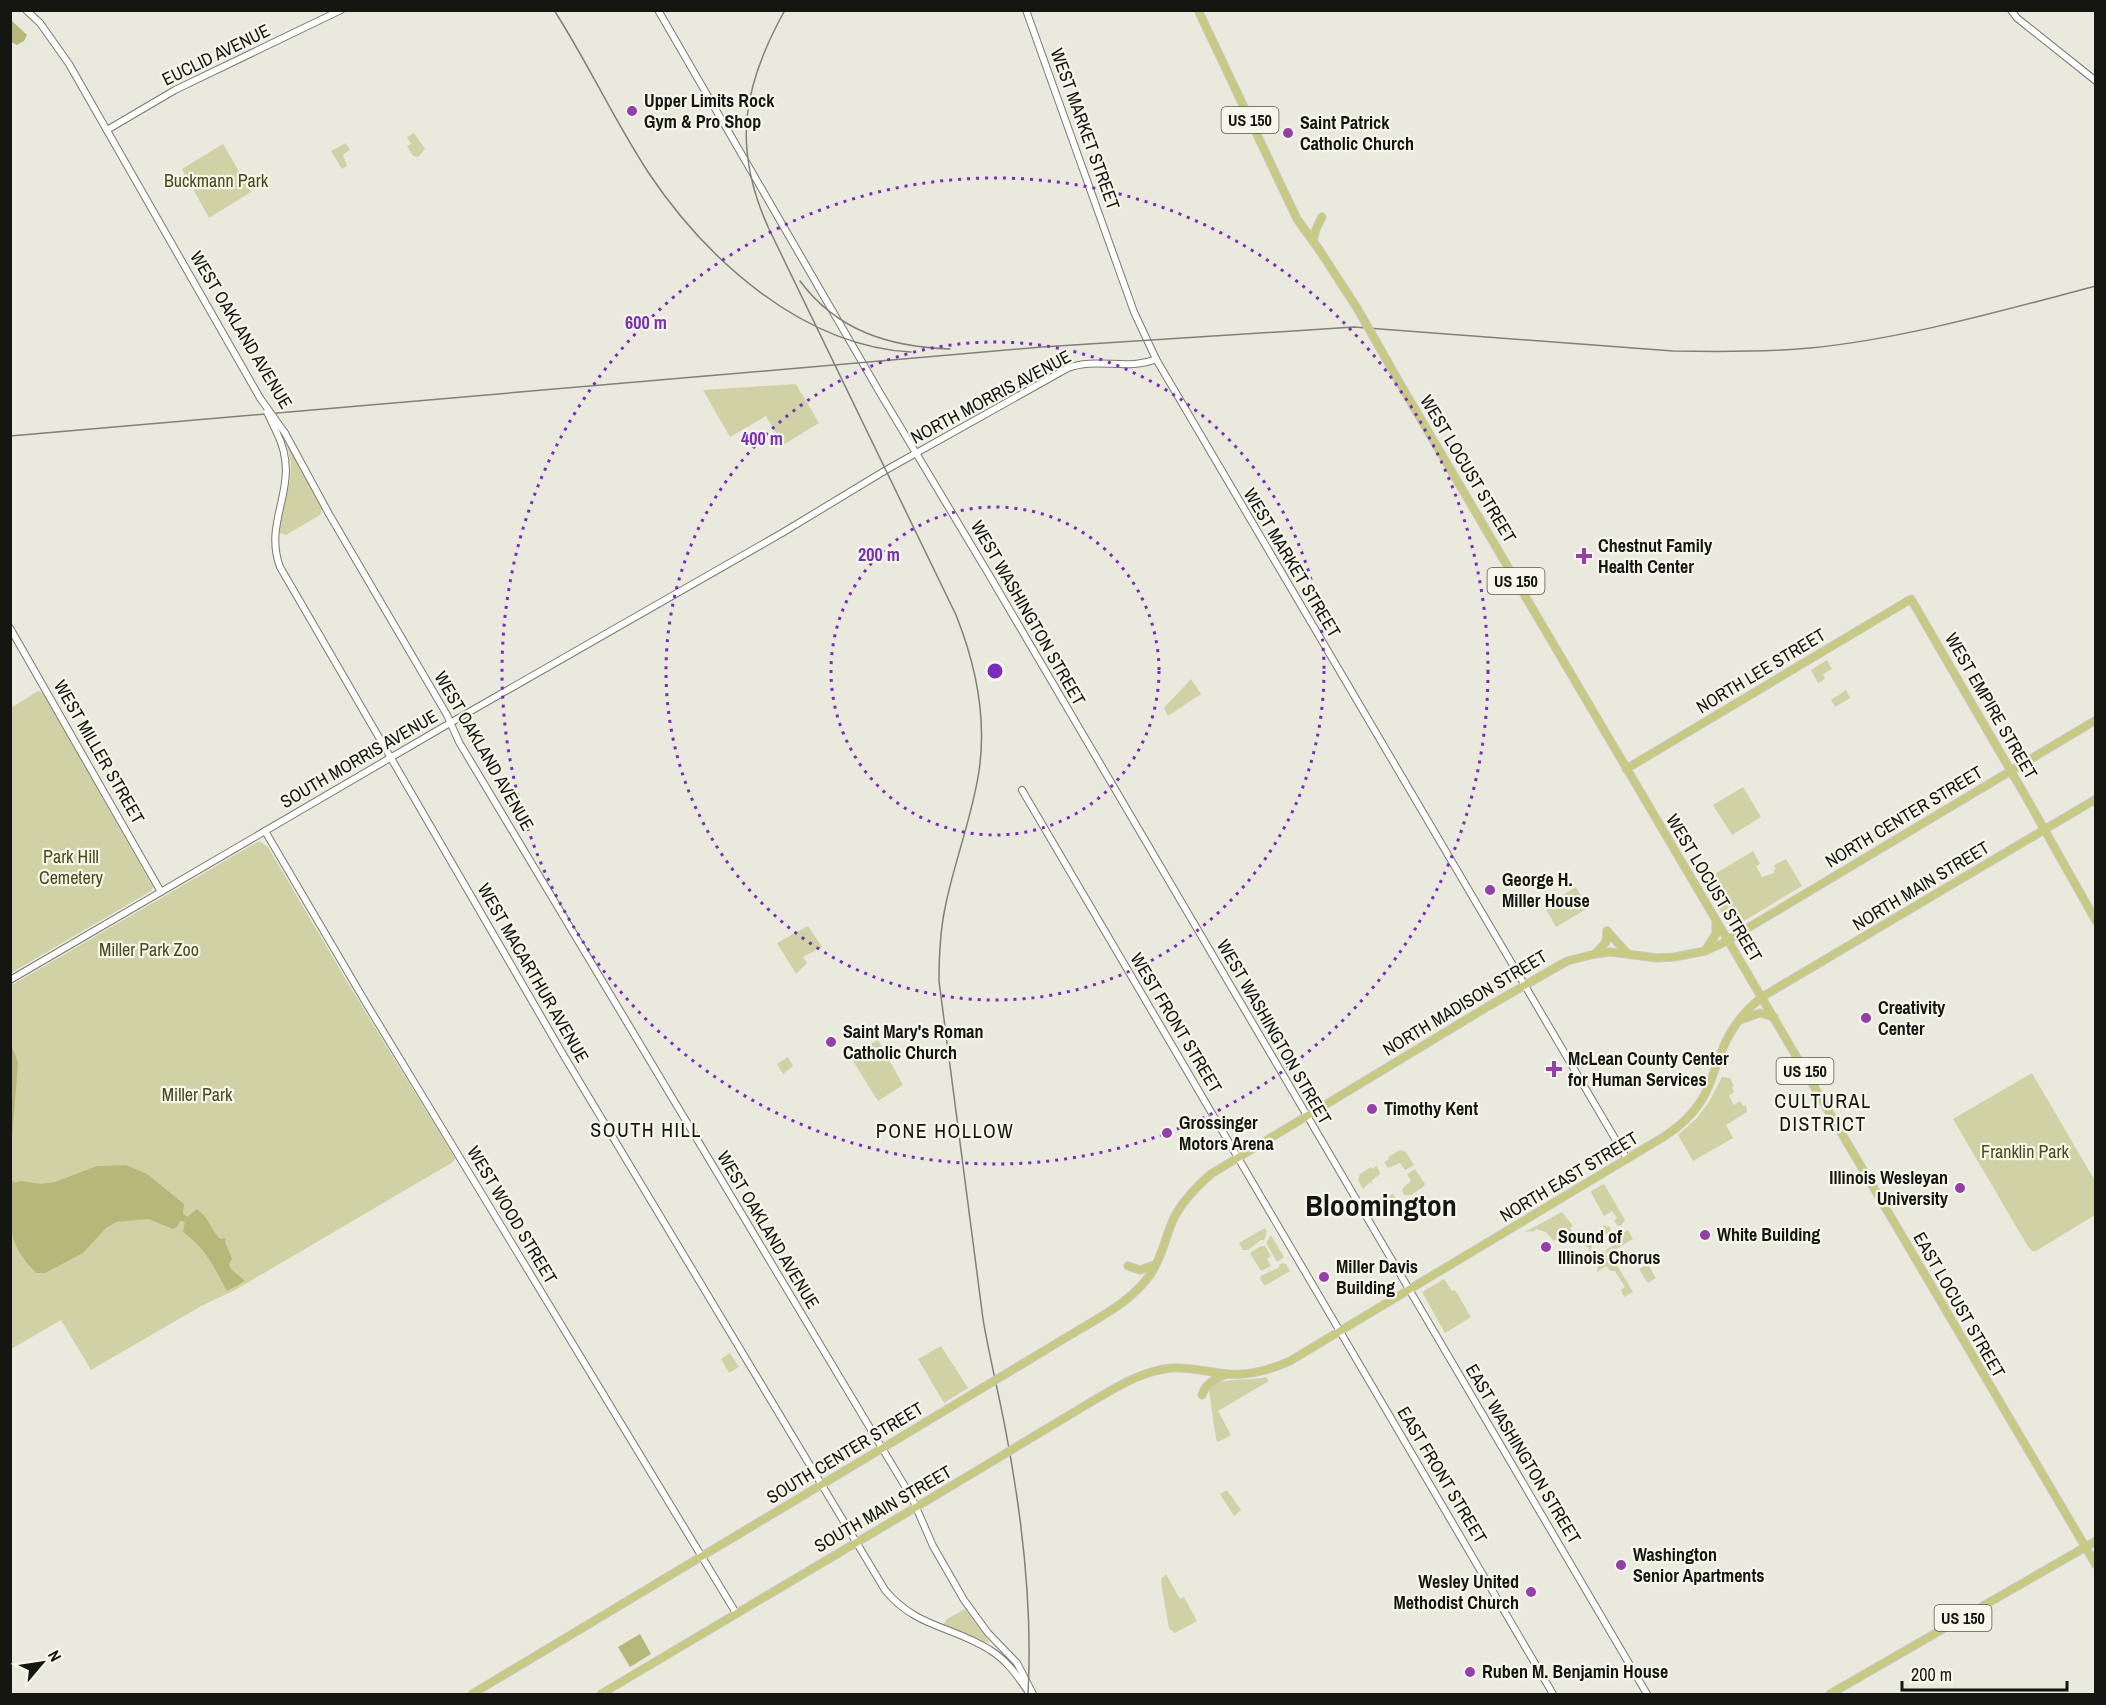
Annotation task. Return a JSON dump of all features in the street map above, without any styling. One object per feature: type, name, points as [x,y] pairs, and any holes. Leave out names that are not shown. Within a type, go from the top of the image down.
[{"type":"main road","name":"WEST OAKLAND AVENUE","points":[[26,10],[53,39],[260,398],[285,433],[329,514],[447,715],[459,742],[882,1448],[920,1505],[933,1546],[964,1600],[988,1633],[1017,1663],[1032,1695]]},
{"type":"main road","name":"EUCLID AVENUE","points":[[107,130],[175,90],[341,10]]},
{"type":"main road","name":"WEST WASHINGTON STREET","points":[[658,10],[1373,1229]]},
{"type":"main road","name":"WEST MARKET STREET","points":[[1026,10],[1128,296],[1156,358],[1627,1159]]},
{"type":"main road","name":"WEST LOCUST STREET","points":[[1198,10],[1297,219],[1357,308],[1762,998]]},
{"type":"main road","points":[[2011,10],[2017,18],[2096,81]]},
{"type":"main road","points":[[1313,241],[1322,218]]},
{"type":"main road","name":"NORTH MORRIS AVENUE","points":[[849,493],[1068,368],[1089,363],[1147,362],[1156,358]]},
{"type":"main road","name":"WEST MACARTHUR AVENUE","points":[[260,398],[285,456],[287,470],[275,525],[276,556],[285,577],[584,1089],[885,1590],[902,1607],[929,1624],[974,1641],[990,1650],[1015,1671],[1032,1695]]},
{"type":"main road","name":"SOUTH MORRIS AVENUE","points":[[10,980],[849,493]]},
{"type":"main road","name":"NORTH LEE STREET","points":[[1626,769],[1911,599]]},
{"type":"main road","name":"WEST EMPIRE STREET","points":[[1911,599],[2096,921]]},
{"type":"main road","name":"WEST MILLER STREET","points":[[10,628],[161,892]]},
{"type":"main road","name":"NORTH CENTER STREET","points":[[1728,940],[2096,720]]},
{"type":"main road","name":"WEST FRONT STREET","points":[[1022,790],[1304,1270]]},
{"type":"main road","name":"NORTH MAIN STREET","points":[[1762,998],[2096,799]]},
{"type":"main road","name":"WEST WOOD STREET","points":[[265,831],[366,1004],[736,1613]]},
{"type":"main road","points":[[1705,951],[1716,934],[1715,918]]},
{"type":"main road","points":[[1595,954],[1606,942],[1607,931],[1628,954]]},
{"type":"main road","name":"NORTH MADISON STREET","points":[[1188,1196],[1211,1174],[1238,1157],[1562,963],[1595,954],[1628,954],[1665,958],[1705,951],[1728,940]]},
{"type":"main road","name":"EAST LOCUST STREET","points":[[1762,998],[2096,1564]]},
{"type":"main road","name":"NORTH EAST STREET","points":[[1226,1374],[1247,1374],[1290,1361],[1672,1132],[1694,1111],[1708,1089],[1727,1039],[1748,1008],[1762,998]]},
{"type":"main road","points":[[1740,1020],[1760,1013],[1774,1017]]},
{"type":"main road","name":"SOUTH CENTER STREET","points":[[472,1695],[1077,1331],[1133,1295],[1156,1264],[1173,1221],[1188,1196]]},
{"type":"main road","name":"EAST WASHINGTON STREET","points":[[1373,1229],[1647,1695]]},
{"type":"main road","points":[[1128,1266],[1140,1270],[1156,1264]]},
{"type":"main road","name":"EAST FRONT STREET","points":[[1304,1270],[1553,1695]]},
{"type":"main road","name":"SOUTH MAIN STREET","points":[[601,1695],[1119,1385],[1143,1374],[1170,1368],[1188,1368],[1226,1374]]},
{"type":"main road","points":[[1202,1395],[1211,1381],[1226,1374]]},
{"type":"main road","name":"US 150","points":[[1830,1695],[2096,1540]]},
{"type":"green space","points":[[414,133],[425,149],[418,157],[413,156],[407,146],[411,144],[407,137]]},
{"type":"green space","points":[[346,143],[350,150],[343,155],[347,166],[342,169],[331,151]]},
{"type":"green space","name":"Buckmann Park","points":[[223,144],[251,192],[209,218],[182,169]]},
{"type":"green space","points":[[796,384],[819,423],[783,445],[766,416],[730,437],[703,390]]},
{"type":"green space","points":[[287,443],[322,510],[320,515],[286,535],[280,533],[279,529],[290,480],[291,463]]},
{"type":"green space","points":[[1827,660],[1832,669],[1823,674],[1825,679],[1818,683],[1811,670]]},
{"type":"green space","points":[[1191,679],[1201,694],[1168,716],[1164,708]]},
{"type":"green space","points":[[1846,690],[1850,698],[1835,707],[1831,700]]},
{"type":"green space","name":"Park Hill Cemetery","points":[[38,691],[43,693],[153,887],[151,891],[11,973],[11,708]]},
{"type":"green space","points":[[1743,787],[1761,817],[1732,835],[1713,805]]},
{"type":"green space","name":"Miller Park","points":[[259,841],[268,847],[455,1158],[453,1162],[235,1290],[203,1305],[91,1370],[61,1320],[11,1349],[10,986]]},
{"type":"green space","points":[[1753,851],[1760,864],[1756,866],[1762,877],[1774,873],[1776,869],[1774,865],[1786,859],[1802,886],[1731,929],[1703,881]]},
{"type":"green space","points":[[1576,887],[1588,908],[1556,927],[1544,906]]},
{"type":"green space","points":[[808,926],[822,947],[803,957],[807,963],[796,974],[777,943]]},
{"type":"green space","points":[[878,1040],[903,1085],[878,1101],[850,1056]]},
{"type":"green space","points":[[788,1057],[793,1066],[783,1074],[777,1064]]},
{"type":"green space","name":"Franklin Park","points":[[2032,1073],[2095,1181],[2095,1215],[2036,1251],[2032,1251],[2027,1245],[1953,1119]]},
{"type":"green space","points":[[1722,1077],[1730,1078],[1734,1086],[1732,1087],[1734,1092],[1729,1096],[1734,1105],[1740,1101],[1743,1106],[1746,1105],[1747,1112],[1726,1125],[1733,1138],[1693,1161],[1678,1135],[1696,1119],[1709,1102]]},
{"type":"green space","points":[[1400,1150],[1406,1152],[1414,1165],[1405,1170],[1400,1163],[1388,1168],[1384,1162]]},
{"type":"green space","points":[[1377,1166],[1380,1174],[1371,1181],[1373,1185],[1370,1182],[1363,1189],[1358,1180],[1360,1174]]},
{"type":"green space","points":[[1415,1169],[1425,1184],[1411,1195],[1404,1195],[1402,1189],[1411,1181],[1407,1174]]},
{"type":"green space","points":[[1604,1184],[1625,1220],[1621,1226],[1614,1221],[1617,1218],[1612,1211],[1604,1216],[1592,1194],[1591,1191]]},
{"type":"green space","points":[[1393,1194],[1396,1199],[1393,1205],[1381,1213],[1377,1212],[1371,1202]]},
{"type":"green space","points":[[1562,1212],[1573,1226],[1570,1228],[1574,1234],[1568,1237],[1563,1230],[1557,1234],[1560,1241],[1553,1240],[1546,1232],[1536,1229],[1525,1232]]},
{"type":"green space","points":[[1602,1225],[1610,1227],[1611,1231],[1594,1241],[1590,1252],[1585,1246],[1587,1240],[1604,1228]]},
{"type":"green space","points":[[1265,1228],[1267,1232],[1264,1240],[1248,1250],[1243,1250],[1239,1243]]},
{"type":"green space","points":[[1628,1230],[1633,1239],[1608,1254],[1606,1250],[1621,1241],[1619,1235]]},
{"type":"green space","points":[[1271,1235],[1284,1257],[1277,1262],[1266,1243]]},
{"type":"green space","points":[[1265,1246],[1271,1256],[1267,1259],[1271,1266],[1261,1271],[1250,1253]]},
{"type":"green space","points":[[1604,1251],[1607,1256],[1611,1255],[1633,1292],[1624,1297],[1621,1290],[1625,1287],[1615,1271],[1610,1271],[1607,1266],[1597,1272],[1601,1254]]},
{"type":"green space","points":[[1282,1263],[1286,1264],[1290,1271],[1266,1285],[1263,1284],[1261,1276],[1280,1267]]},
{"type":"green space","points":[[1648,1264],[1656,1278],[1648,1283],[1639,1269]]},
{"type":"green space","points":[[1444,1279],[1452,1291],[1455,1290],[1471,1317],[1445,1333],[1422,1292]]},
{"type":"green space","points":[[941,1346],[968,1388],[944,1403],[918,1359]]},
{"type":"green space","points":[[730,1353],[739,1367],[729,1373],[721,1359]]},
{"type":"green space","points":[[1266,1377],[1269,1381],[1218,1411],[1231,1435],[1218,1442],[1209,1387],[1229,1380]]},
{"type":"green space","points":[[1227,1490],[1241,1510],[1234,1516],[1220,1494]]},
{"type":"green space","points":[[1166,1574],[1180,1599],[1184,1597],[1197,1621],[1175,1633],[1169,1628],[1161,1582]]},
{"type":"green space","points":[[965,1609],[989,1643],[943,1625],[947,1619]]},
{"type":"shaded area","points":[[11,20],[27,35],[24,41],[17,45],[11,42]]},
{"type":"shaded area","points":[[11,1044],[18,1063],[11,1150]]},
{"type":"shaded area","points":[[126,1165],[147,1174],[184,1204],[183,1213],[187,1217],[197,1209],[220,1239],[226,1238],[225,1242],[232,1259],[229,1264],[231,1269],[245,1281],[227,1291],[204,1252],[183,1232],[185,1222],[180,1221],[173,1229],[149,1219],[116,1222],[106,1228],[83,1253],[45,1273],[36,1273],[18,1250],[11,1230],[11,1179],[14,1183],[20,1181],[41,1184],[55,1182],[97,1166]]},
{"type":"shaded area","points":[[640,1634],[651,1654],[630,1667],[618,1647]]},
{"type":"railway","points":[[554,10],[648,172],[698,236],[728,266],[760,292],[795,315],[832,334],[871,346],[911,352]]},
{"type":"railway","points":[[785,10],[759,65],[751,92],[747,118],[746,144],[757,199],[769,229],[956,615],[974,672],[981,711],[979,771],[945,908],[940,945],[939,981],[983,1319],[1011,1460],[1021,1526],[1029,1627],[1028,1694]]},
{"type":"railway","points":[[800,281],[831,312],[866,333],[906,345],[950,349]]},
{"type":"railway","points":[[10,436],[1042,347],[1354,327],[1673,351],[1810,348],[1918,331],[2096,286]]},
{"type":"place","name":"Upper Limits Rock Gym & Pro Shop","points":[[632,111]]},
{"type":"place","name":"Saint Patrick Catholic Church","points":[[1288,133]]},
{"type":"place","name":"Chestnut Family Health Center","points":[[1584,556]]},
{"type":"place","name":"George H. Miller House","points":[[1490,890]]},
{"type":"place","name":"Creativity Center","points":[[1866,1018]]},
{"type":"place","name":"Saint Mary's Roman Catholic Church","points":[[831,1042]]},
{"type":"place","name":"McLean County Center for Human Services","points":[[1554,1069]]},
{"type":"place","name":"Timothy Kent","points":[[1372,1109]]},
{"type":"place","name":"Grossinger Motors Arena","points":[[1167,1133]]},
{"type":"place","name":"Illinois Wesleyan University","points":[[1960,1188]]},
{"type":"place","name":"White Building","points":[[1705,1235]]},
{"type":"place","name":"Sound of Illinois Chorus","points":[[1546,1247]]},
{"type":"place","name":"Miller Davis Building","points":[[1324,1277]]},
{"type":"place","name":"Washington Senior Apartments","points":[[1621,1565]]},
{"type":"place","name":"Wesley United Methodist Church","points":[[1531,1592]]},
{"type":"place","name":"Ruben M. Benjamin House","points":[[1470,1672]]},
{"type":"district","name":"CULTURAL DISTRICT","points":[[1823,1112]]},
{"type":"district","name":"SOUTH HILL","points":[[646,1130]]},
{"type":"district","name":"PONE HOLLOW","points":[[945,1131]]},
{"type":"district","name":"Bloomington","points":[[1381,1206]]},
{"type":"park label","name":"Miller Park Zoo","points":[[149,950]]}]
